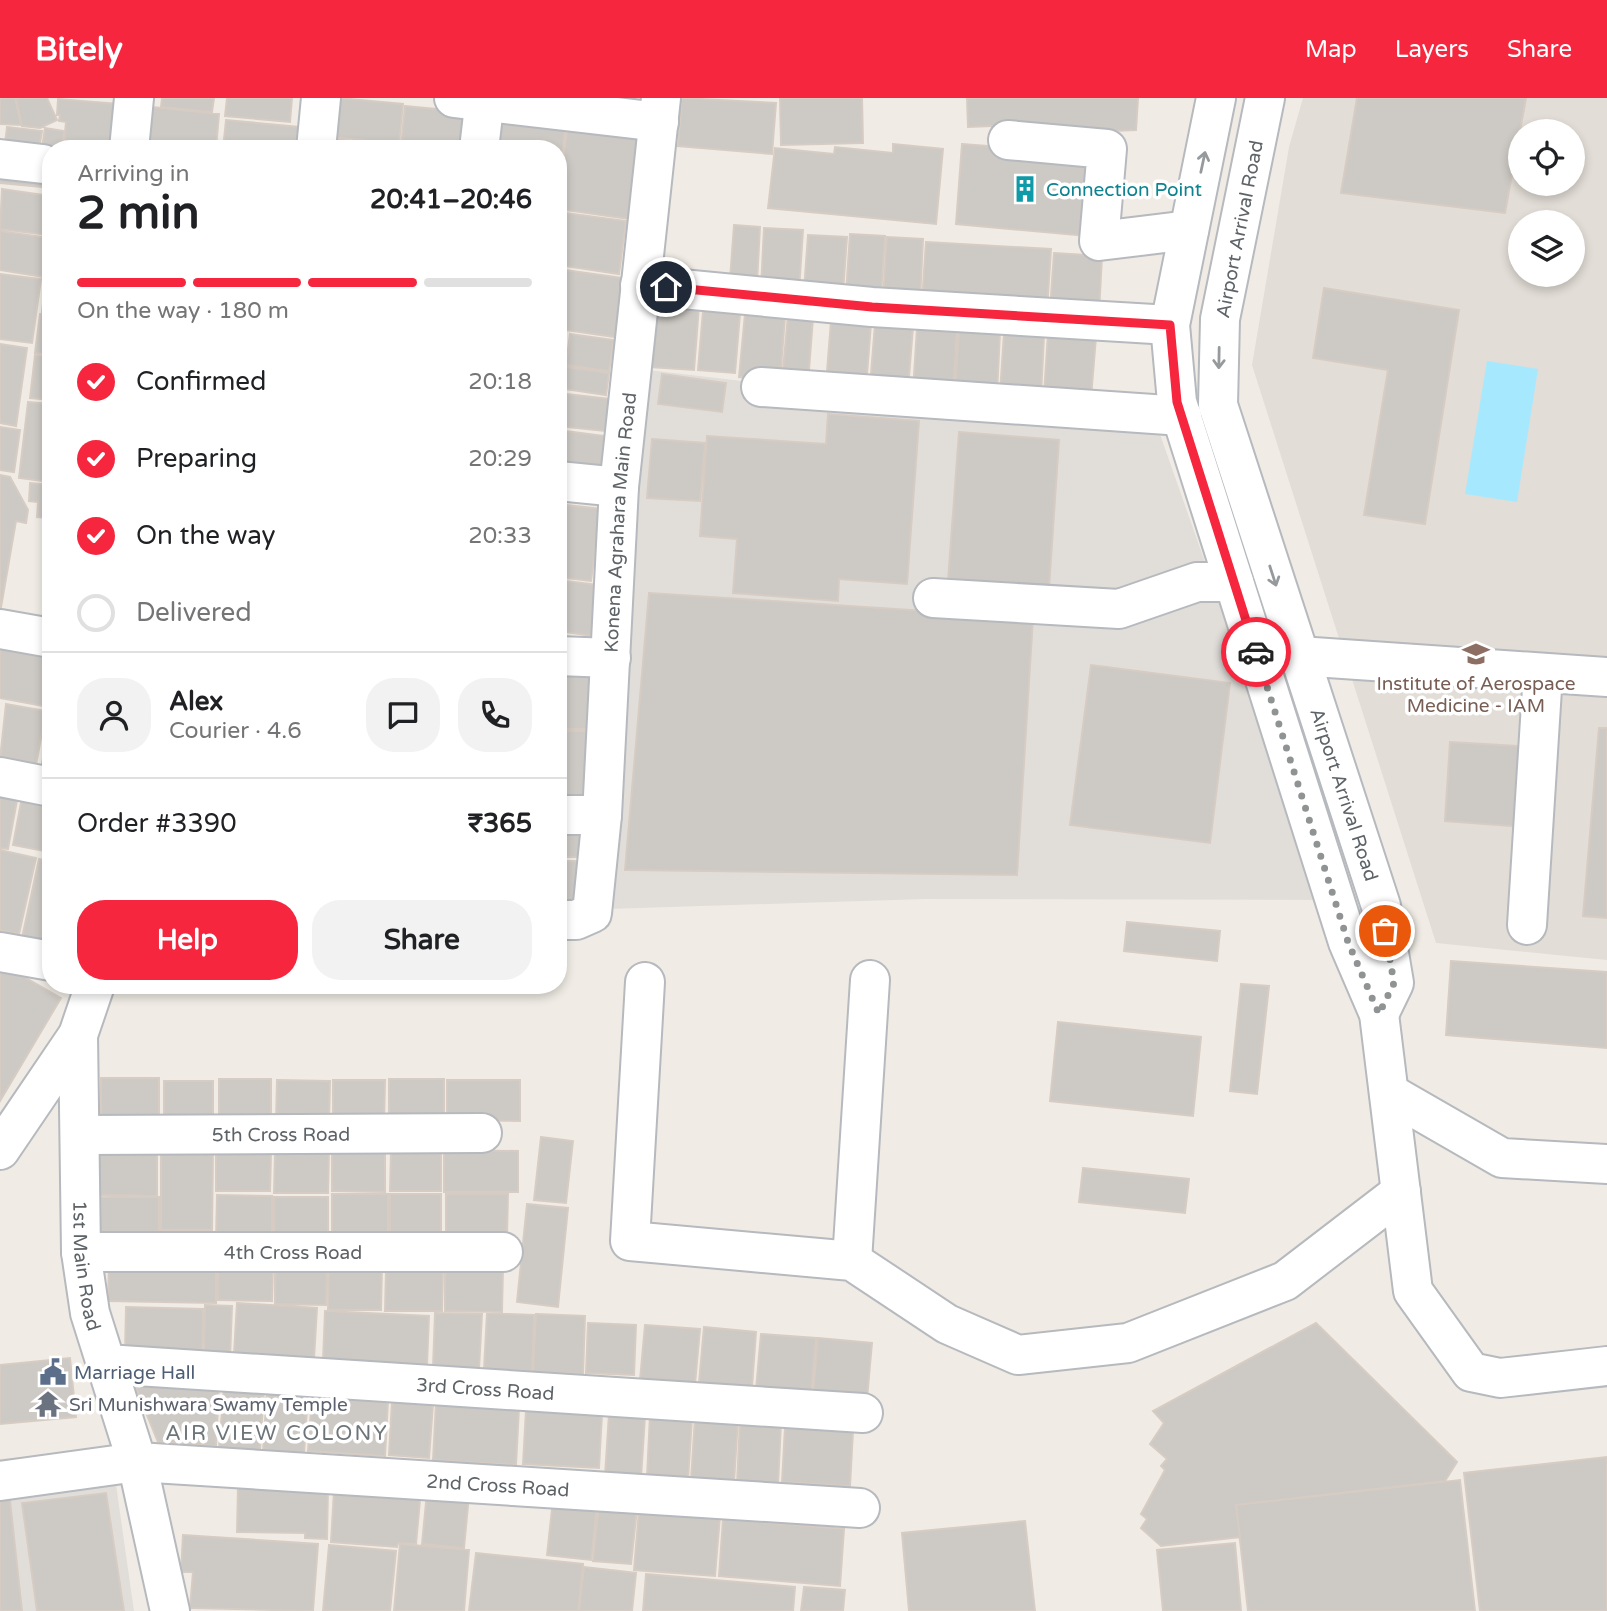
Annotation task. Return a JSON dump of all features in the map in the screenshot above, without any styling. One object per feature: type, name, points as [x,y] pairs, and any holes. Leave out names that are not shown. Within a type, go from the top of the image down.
[{"type":"street","points":[[130,140],[134,98]]},
{"type":"street","points":[[317,140],[321,98]]},
{"type":"street","points":[[1216,98],[1170,325],[1182,416],[1348,942],[1379,1014],[1413,1292],[1471,1372],[1500,1378],[1607,1366]]},
{"type":"street","name":"Airport Arrival Road","points":[[1265,98],[1220,319],[1218,405],[1381,906],[1394,983],[1379,1014]]},
{"type":"street","points":[[479,140],[475,100],[660,110]]},
{"type":"street","name":"Konena Agrahara Main Road","points":[[567,920],[576,920],[592,913],[611,658],[619,487],[660,110]]},
{"type":"street","points":[[1008,140],[1107,149],[1099,240],[1189,230]]},
{"type":"street","points":[[0,159],[42,164]]},
{"type":"street","points":[[640,285],[872,307],[1170,325]]},
{"type":"street","points":[[761,387],[1182,416]]},
{"type":"street","points":[[567,482],[619,487]]},
{"type":"street","points":[[933,598],[1119,609],[1197,582],[1234,582]]},
{"type":"street","points":[[0,629],[42,636]]},
{"type":"street","points":[[567,656],[611,658]]},
{"type":"street","points":[[1299,656],[1607,677]]},
{"type":"street","points":[[1527,925],[1543,673]]},
{"type":"street","points":[[0,777],[42,785]]},
{"type":"street","points":[[567,815],[601,815]]},
{"type":"street","points":[[0,952],[42,959]]},
{"type":"street","points":[[852,1261],[870,980]]},
{"type":"street","points":[[645,982],[630,1241],[852,1261],[947,1324],[1018,1355],[1128,1343],[1285,1281],[1401,1192]]},
{"type":"street","name":"1st Main Road","points":[[0,1150],[78,1035],[92,994]]},
{"type":"street","name":"1st Main Road","points":[[78,1035],[81,1252],[90,1313],[137,1462],[170,1611]]},
{"type":"street","points":[[1389,1093],[1502,1158],[1607,1164]]},
{"type":"street","name":"5th Cross Road","points":[[80,1135],[482,1133]]},
{"type":"street","name":"4th Cross Road","points":[[81,1252],[503,1252]]},
{"type":"street","name":"3rd Cross Road","points":[[106,1364],[863,1413]]},
{"type":"street","name":"2nd Cross Road","points":[[0,1481],[137,1462],[860,1508]]},
{"type":"shaded area","name":"Institute of Aerospace Medicine - IAM","points":[[1303,98],[1607,98],[1607,960],[1436,943],[1252,365],[1289,147]]},
{"type":"shaded area","points":[[648,370],[794,387],[1149,403],[1324,900],[926,899],[609,909]]},
{"type":"shaded area","points":[[111,1449],[134,1611],[0,1611],[0,1459]]},
{"type":"water","points":[[1487,361],[1538,369],[1517,502],[1465,494]]},
{"type":"building","points":[[0,98],[15,98],[21,125],[0,124]]},
{"type":"building","points":[[16,98],[47,98],[57,120],[40,128],[22,126]]},
{"type":"building","points":[[162,98],[214,98],[212,112],[161,107]]},
{"type":"building","points":[[227,98],[292,98],[290,122],[225,116]]},
{"type":"building","points":[[339,98],[403,104],[399,140],[335,137]]},
{"type":"building","points":[[682,98],[776,103],[772,154],[678,146]]},
{"type":"building","points":[[780,98],[862,98],[863,143],[781,145]]},
{"type":"building","points":[[967,98],[1138,98],[1136,130],[1085,132],[1085,127],[1043,128],[1043,124],[968,127]]},
{"type":"building","points":[[1357,98],[1526,98],[1522,119],[1508,119],[1508,196],[1505,213],[1341,193]]},
{"type":"building","points":[[58,99],[118,104],[115,140],[64,140],[66,122],[59,121],[60,115],[57,115]]},
{"type":"building","points":[[405,106],[467,112],[464,140],[402,140]]},
{"type":"building","points":[[152,107],[219,114],[217,140],[149,140]]},
{"type":"building","points":[[499,116],[566,123],[564,140],[497,140]]},
{"type":"building","points":[[226,120],[299,127],[298,140],[224,140]]},
{"type":"building","points":[[568,123],[642,134],[630,219],[567,210]]},
{"type":"building","points":[[7,127],[42,131],[38,155],[4,151]]},
{"type":"building","points":[[45,128],[64,131],[63,140],[43,140]]},
{"type":"building","points":[[893,144],[943,149],[936,224],[768,208],[775,148],[834,154],[835,147],[893,153]]},
{"type":"building","name":"Connection Point","points":[[962,144],[1094,154],[1087,236],[956,224]]},
{"type":"building","points":[[0,161],[42,166],[42,187],[0,183]]},
{"type":"building","points":[[2,189],[42,195],[42,234],[0,229]]},
{"type":"building","points":[[567,213],[626,221],[619,274],[567,266]]},
{"type":"building","points":[[734,225],[760,227],[757,282],[730,279]]},
{"type":"building","points":[[764,228],[803,230],[799,290],[761,288]]},
{"type":"building","points":[[0,231],[42,237],[42,277],[0,270]]},
{"type":"building","points":[[850,234],[885,236],[881,295],[846,293]]},
{"type":"building","points":[[808,235],[847,237],[843,292],[804,290]]},
{"type":"building","points":[[887,237],[923,239],[920,300],[883,298]]},
{"type":"building","points":[[926,242],[1051,249],[1047,310],[922,302]]},
{"type":"building","points":[[1054,253],[1102,256],[1099,313],[1050,310]]},
{"type":"building","points":[[567,270],[623,278],[615,337],[567,330]]},
{"type":"building","points":[[0,274],[41,279],[32,343],[0,339]]},
{"type":"building","points":[[1324,288],[1459,310],[1425,524],[1364,515],[1388,370],[1313,358]]},
{"type":"building","points":[[655,303],[699,306],[694,370],[650,367]]},
{"type":"building","points":[[703,311],[740,314],[735,373],[698,370]]},
{"type":"building","points":[[40,314],[42,314],[42,353],[35,353]]},
{"type":"building","points":[[745,314],[785,317],[780,381],[739,377]]},
{"type":"building","points":[[788,315],[813,318],[808,383],[782,381]]},
{"type":"building","points":[[831,321],[871,324],[866,387],[826,384]]},
{"type":"building","points":[[875,324],[913,327],[908,389],[870,386]]},
{"type":"building","points":[[917,328],[957,330],[953,394],[913,391]]},
{"type":"building","points":[[959,330],[1000,332],[997,394],[955,391]]},
{"type":"building","points":[[1004,333],[1044,336],[1041,395],[1000,393]]},
{"type":"building","points":[[1048,333],[1096,337],[1091,398],[1044,395]]},
{"type":"building","points":[[570,334],[614,340],[609,371],[567,365]]},
{"type":"building","points":[[0,344],[27,348],[16,426],[0,423]]},
{"type":"building","points":[[35,355],[42,356],[42,399],[30,398]]},
{"type":"building","points":[[567,367],[609,373],[606,395],[567,389]]},
{"type":"building","points":[[662,374],[726,383],[722,412],[658,404]]},
{"type":"building","points":[[567,394],[609,399],[605,431],[567,427]]},
{"type":"building","points":[[28,402],[42,403],[42,481],[19,478]]},
{"type":"building","points":[[828,414],[919,421],[907,584],[839,579],[838,601],[733,593],[737,539],[700,536],[707,436],[826,444]]},
{"type":"building","points":[[0,427],[20,430],[14,472],[0,470]]},
{"type":"building","points":[[567,431],[605,436],[601,474],[567,471]]},
{"type":"building","points":[[959,432],[1059,440],[1049,588],[948,581]]},
{"type":"building","points":[[652,439],[705,443],[700,501],[647,498]]},
{"type":"building","points":[[0,475],[10,477],[28,510],[26,523],[16,521],[0,613]]},
{"type":"building","points":[[30,483],[42,484],[42,518],[37,517],[38,502],[29,501]]},
{"type":"building","points":[[567,505],[601,509],[591,581],[567,578]]},
{"type":"building","points":[[567,581],[599,585],[593,636],[567,632]]},
{"type":"building","points":[[649,593],[1033,618],[1017,875],[625,870]]},
{"type":"building","points":[[0,647],[42,654],[42,706],[0,698]]},
{"type":"building","points":[[1091,665],[1230,683],[1210,843],[1070,825]]},
{"type":"building","points":[[567,668],[594,668],[593,729],[567,729]]},
{"type":"building","points":[[6,704],[42,710],[42,733],[36,765],[0,759]]},
{"type":"building","points":[[1599,728],[1607,728],[1607,918],[1583,916]]},
{"type":"building","points":[[567,731],[590,731],[589,805],[567,805]]},
{"type":"building","points":[[1450,742],[1533,747],[1527,827],[1445,821]]},
{"type":"building","points":[[0,791],[18,795],[8,849],[0,848]]},
{"type":"building","points":[[23,792],[42,795],[42,850],[13,845]]},
{"type":"building","points":[[567,826],[586,826],[586,857],[567,857]]},
{"type":"building","points":[[0,850],[36,858],[19,934],[0,930]]},
{"type":"building","points":[[39,859],[42,860],[42,942],[22,938]]},
{"type":"building","points":[[567,861],[583,861],[583,904],[567,904]]},
{"type":"building","points":[[1127,922],[1220,931],[1217,961],[1124,951]]},
{"type":"building","points":[[1451,961],[1607,972],[1607,1048],[1446,1035]]},
{"type":"building","points":[[0,963],[42,987],[42,994],[54,994],[61,998],[0,1101]]},
{"type":"building","points":[[1241,984],[1269,986],[1257,1094],[1230,1091]]},
{"type":"building","points":[[1058,1022],[1201,1037],[1193,1116],[1050,1101]]},
{"type":"building","points":[[101,1078],[159,1078],[159,1124],[101,1124]]},
{"type":"building","points":[[219,1079],[271,1079],[271,1124],[219,1123]]},
{"type":"building","points":[[389,1079],[444,1079],[444,1120],[389,1120]]},
{"type":"building","points":[[277,1080],[330,1081],[329,1122],[276,1122]]},
{"type":"building","points":[[333,1080],[385,1080],[384,1123],[333,1123]]},
{"type":"building","points":[[447,1080],[520,1080],[520,1121],[447,1120]]},
{"type":"building","points":[[164,1081],[213,1081],[213,1124],[164,1124]]},
{"type":"building","points":[[541,1137],[573,1141],[566,1203],[534,1200]]},
{"type":"building","points":[[161,1150],[213,1151],[212,1230],[161,1230]]},
{"type":"building","points":[[444,1150],[518,1151],[518,1192],[444,1192]]},
{"type":"building","points":[[99,1151],[157,1151],[157,1196],[99,1195]]},
{"type":"building","points":[[275,1151],[329,1151],[328,1193],[274,1193]]},
{"type":"building","points":[[332,1152],[385,1152],[385,1192],[332,1191]]},
{"type":"building","points":[[391,1152],[441,1152],[441,1191],[390,1191]]},
{"type":"building","points":[[216,1154],[271,1154],[270,1191],[216,1191]]},
{"type":"building","points":[[1083,1168],[1189,1179],[1185,1213],[1079,1202]]},
{"type":"building","points":[[332,1194],[388,1194],[388,1238],[332,1238]]},
{"type":"building","points":[[390,1194],[441,1194],[441,1232],[390,1232]]},
{"type":"building","points":[[446,1194],[508,1194],[507,1236],[446,1235]]},
{"type":"building","points":[[217,1195],[272,1196],[272,1240],[216,1240]]},
{"type":"building","points":[[101,1197],[159,1197],[159,1240],[101,1240]]},
{"type":"building","points":[[274,1197],[328,1197],[328,1237],[274,1237]]},
{"type":"building","points":[[527,1204],[568,1208],[558,1307],[517,1302]]},
{"type":"building","points":[[109,1262],[216,1263],[216,1303],[108,1301]]},
{"type":"building","points":[[218,1265],[273,1266],[272,1301],[218,1300]]},
{"type":"building","points":[[329,1265],[382,1266],[381,1310],[328,1310]]},
{"type":"building","points":[[445,1266],[503,1267],[502,1312],[445,1311]]},
{"type":"building","points":[[275,1267],[327,1268],[326,1305],[275,1304]]},
{"type":"building","points":[[386,1269],[443,1270],[442,1311],[385,1311]]},
{"type":"building","points":[[237,1303],[317,1308],[314,1359],[234,1354]]},
{"type":"building","points":[[205,1305],[232,1306],[230,1358],[204,1357]]},
{"type":"building","points":[[126,1307],[203,1309],[202,1354],[125,1353]]},
{"type":"building","points":[[325,1311],[429,1316],[427,1365],[323,1361]]},
{"type":"building","points":[[435,1313],[482,1314],[479,1369],[433,1367]]},
{"type":"building","points":[[487,1313],[534,1315],[532,1371],[484,1369]]},
{"type":"building","points":[[536,1314],[585,1316],[583,1374],[533,1372]]},
{"type":"building","points":[[588,1323],[636,1325],[634,1375],[586,1373]]},
{"type":"building","points":[[1316,1323],[1457,1462],[1445,1481],[1236,1505],[1240,1537],[1161,1546],[1141,1528],[1147,1519],[1141,1514],[1165,1470],[1161,1466],[1167,1459],[1150,1444],[1164,1423],[1153,1411]]},
{"type":"building","points":[[645,1325],[700,1329],[695,1384],[640,1380]]},
{"type":"building","points":[[704,1327],[756,1332],[752,1387],[699,1383]]},
{"type":"building","points":[[761,1334],[816,1338],[811,1394],[756,1389]]},
{"type":"building","points":[[818,1338],[872,1343],[867,1399],[813,1395]]},
{"type":"building","points":[[70,1358],[76,1417],[0,1424],[0,1365]]},
{"type":"building","points":[[139,1382],[219,1386],[216,1446],[158,1442],[136,1388]]},
{"type":"building","points":[[224,1387],[264,1390],[260,1450],[219,1448]]},
{"type":"building","points":[[267,1391],[308,1393],[304,1454],[263,1451]]},
{"type":"building","points":[[312,1396],[388,1401],[385,1456],[308,1451]]},
{"type":"building","points":[[392,1401],[433,1404],[429,1458],[389,1455]]},
{"type":"building","points":[[436,1403],[519,1408],[516,1465],[433,1460]]},
{"type":"building","points":[[526,1410],[602,1414],[599,1468],[523,1464]]},
{"type":"building","points":[[609,1414],[645,1416],[641,1478],[605,1476]]},
{"type":"building","points":[[650,1415],[692,1418],[688,1479],[647,1477]]},
{"type":"building","points":[[695,1418],[738,1420],[734,1482],[691,1480]]},
{"type":"building","points":[[740,1421],[781,1423],[778,1485],[737,1483]]},
{"type":"building","points":[[785,1427],[853,1431],[850,1486],[782,1482]]},
{"type":"building","points":[[1607,1457],[1607,1611],[1480,1611],[1464,1473]]},
{"type":"building","points":[[1460,1480],[1475,1611],[1248,1611],[1236,1505]]},
{"type":"building","points":[[238,1486],[328,1488],[327,1539],[305,1538],[305,1533],[237,1532]]},
{"type":"building","points":[[9,1491],[22,1611],[0,1611],[0,1492]]},
{"type":"building","points":[[334,1491],[420,1500],[416,1544],[398,1543],[397,1547],[331,1542]]},
{"type":"building","points":[[427,1492],[469,1495],[464,1548],[422,1544]]},
{"type":"building","points":[[106,1493],[124,1611],[37,1611],[22,1503]]},
{"type":"building","points":[[553,1500],[597,1505],[591,1560],[547,1555]]},
{"type":"building","points":[[599,1505],[637,1509],[631,1564],[593,1561]]},
{"type":"building","points":[[639,1510],[720,1516],[715,1576],[634,1570]]},
{"type":"building","points":[[723,1519],[844,1529],[840,1586],[719,1576]]},
{"type":"building","points":[[1025,1521],[1035,1611],[909,1611],[902,1533]]},
{"type":"building","points":[[183,1535],[318,1544],[313,1611],[190,1608],[193,1572],[181,1572]]},
{"type":"building","points":[[1235,1543],[1241,1611],[1163,1611],[1157,1550]]},
{"type":"building","points":[[400,1544],[469,1550],[464,1611],[394,1611]]},
{"type":"building","points":[[329,1545],[396,1551],[390,1611],[323,1611]]},
{"type":"building","points":[[476,1553],[583,1564],[578,1611],[469,1611]]},
{"type":"building","points":[[584,1567],[636,1573],[632,1611],[579,1611]]},
{"type":"building","points":[[646,1574],[795,1587],[793,1611],[643,1611]]},
{"type":"building","points":[[804,1587],[845,1590],[843,1611],[801,1611]]},
{"type":"way so far","points":[[1256,652],[1348,942],[1379,1014],[1394,983],[1385,931]]},
{"type":"place","name":"Connection Point","points":[[1025,189]]},
{"type":"place","name":"Institute of Aerospace Medicine - IAM","points":[[1476,654]]},
{"type":"place","name":"Marriage Hall","points":[[53,1372]]},
{"type":"place","name":"Sri Munishwara Swamy Temple","points":[[48,1404]]},
{"type":"district","name":"AIR VIEW COLONY","points":[[277,1433]]},
{"type":"route","points":[[666,287],[872,307],[1170,325],[1177,402],[1256,652]]}]
